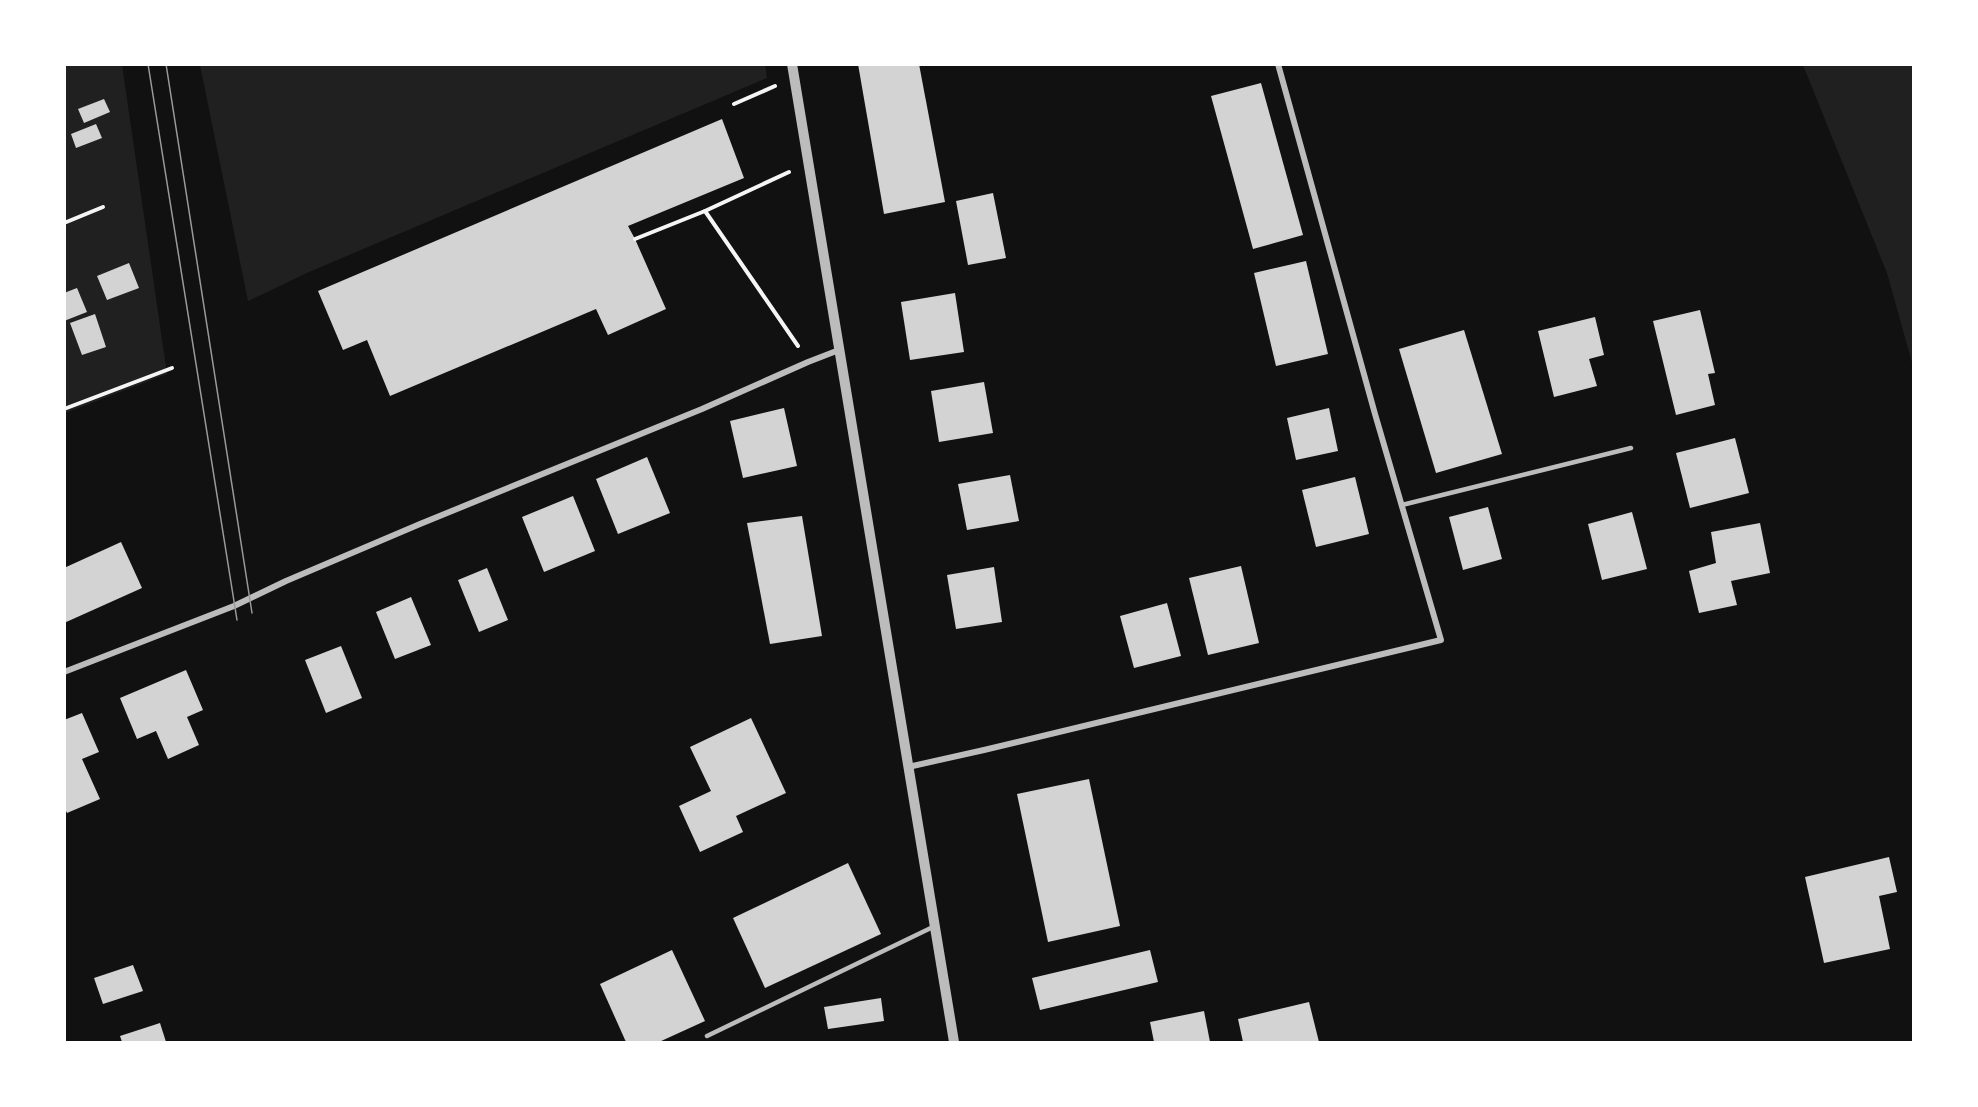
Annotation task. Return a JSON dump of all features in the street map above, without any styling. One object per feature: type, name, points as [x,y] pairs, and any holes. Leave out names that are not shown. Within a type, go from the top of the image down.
[{"type":"street","points":[[792,64],[954,1042]]},
{"type":"street","points":[[908,767],[1441,639],[1278,64]]},
{"type":"street","points":[[64,672],[234,606],[286,580],[702,409],[839,350]]},
{"type":"lane","points":[[1402,505],[1630,448]]},
{"type":"lane","points":[[707,1036],[935,926]]},
{"type":"path","points":[[734,104],[794,78]]},
{"type":"path","points":[[635,239],[705,211],[807,164]]},
{"type":"path","points":[[64,222],[103,207]]},
{"type":"path","points":[[705,211],[808,362]]},
{"type":"path","points":[[64,409],[172,368]]},
{"type":"shaded area","points":[[65,65],[122,65],[167,374],[65,413]]},
{"type":"shaded area","points":[[200,65],[765,65],[767,78],[309,272],[248,301]]},
{"type":"shaded area","points":[[1803,65],[1913,65],[1913,366],[1887,273]]},
{"type":"building","points":[[858,64],[919,64],[945,202],[884,214]]},
{"type":"building","points":[[1261,83],[1303,235],[1253,249],[1211,96]]},
{"type":"building","points":[[104,99],[110,112],[84,123],[78,109]]},
{"type":"building","points":[[722,119],[744,178],[628,226],[666,309],[608,335],[596,309],[390,396],[367,340],[343,350],[318,291]]},
{"type":"building","points":[[96,124],[102,138],[76,148],[71,134]]},
{"type":"building","points":[[993,193],[1006,258],[968,265],[956,201]]},
{"type":"building","points":[[1306,261],[1328,354],[1276,366],[1254,273]]},
{"type":"building","points":[[129,263],[139,288],[107,300],[97,276]]},
{"type":"building","points":[[77,288],[87,312],[64,321],[64,293]]},
{"type":"building","points":[[955,293],[964,352],[910,360],[901,302]]},
{"type":"building","points":[[1700,310],[1715,373],[1708,374],[1715,405],[1676,415],[1653,321]]},
{"type":"building","points":[[95,314],[106,347],[82,355],[70,323]]},
{"type":"building","points":[[1595,317],[1604,355],[1589,359],[1597,386],[1554,397],[1538,331]]},
{"type":"building","points":[[1464,330],[1502,454],[1436,473],[1399,349]]},
{"type":"building","points":[[984,382],[993,433],[939,442],[931,391]]},
{"type":"building","points":[[784,408],[797,466],[743,478],[730,421]]},
{"type":"building","points":[[1329,408],[1338,451],[1296,460],[1287,418]]},
{"type":"building","points":[[1735,438],[1749,493],[1690,508],[1676,453]]},
{"type":"building","points":[[647,457],[670,513],[618,534],[596,479]]},
{"type":"building","points":[[1010,475],[1019,521],[967,530],[958,484]]},
{"type":"building","points":[[1355,477],[1369,534],[1316,547],[1302,490]]},
{"type":"building","points":[[573,496],[595,551],[544,572],[522,517]]},
{"type":"building","points":[[1488,507],[1502,559],[1463,570],[1449,517]]},
{"type":"building","points":[[1632,512],[1647,569],[1602,580],[1588,524]]},
{"type":"building","points":[[802,516],[822,636],[770,644],[747,523]]},
{"type":"building","points":[[1760,523],[1770,573],[1731,581],[1737,605],[1699,613],[1689,571],[1716,563],[1711,532]]},
{"type":"building","points":[[121,542],[142,588],[64,623],[64,568]]},
{"type":"building","points":[[1241,566],[1259,643],[1208,655],[1189,578]]},
{"type":"building","points":[[994,567],[1002,622],[956,629],[947,575]]},
{"type":"building","points":[[487,568],[508,620],[479,632],[458,580]]},
{"type":"building","points":[[411,597],[431,645],[395,659],[376,612]]},
{"type":"building","points":[[1167,603],[1181,656],[1134,668],[1120,616]]},
{"type":"building","points":[[341,646],[362,698],[326,713],[305,660]]},
{"type":"building","points":[[186,670],[203,710],[187,717],[199,745],[168,759],[156,731],[137,739],[120,698]]},
{"type":"building","points":[[82,713],[99,752],[82,759],[100,799],[67,813],[64,807],[64,720]]},
{"type":"building","points":[[751,718],[786,793],[736,816],[743,832],[700,852],[679,806],[711,791],[690,747]]},
{"type":"building","points":[[1089,779],[1120,926],[1048,942],[1017,794]]},
{"type":"building","points":[[1889,857],[1897,892],[1879,896],[1890,949],[1824,963],[1805,877]]},
{"type":"building","points":[[848,863],[881,934],[765,988],[733,918]]},
{"type":"building","points":[[672,950],[705,1021],[659,1042],[626,1042],[600,984]]},
{"type":"building","points":[[1150,950],[1158,982],[1040,1010],[1032,978]]},
{"type":"building","points":[[133,965],[143,991],[103,1004],[94,978]]},
{"type":"building","points":[[881,998],[884,1021],[828,1029],[824,1007]]},
{"type":"building","points":[[1309,1002],[1319,1042],[1243,1042],[1238,1019]]},
{"type":"building","points":[[1204,1011],[1210,1042],[1154,1042],[1150,1022]]},
{"type":"building","points":[[160,1023],[166,1042],[122,1042],[120,1036]]},
{"type":"tram line","points":[[148,64],[237,620]]},
{"type":"tram line","points":[[166,64],[252,613]]}]
